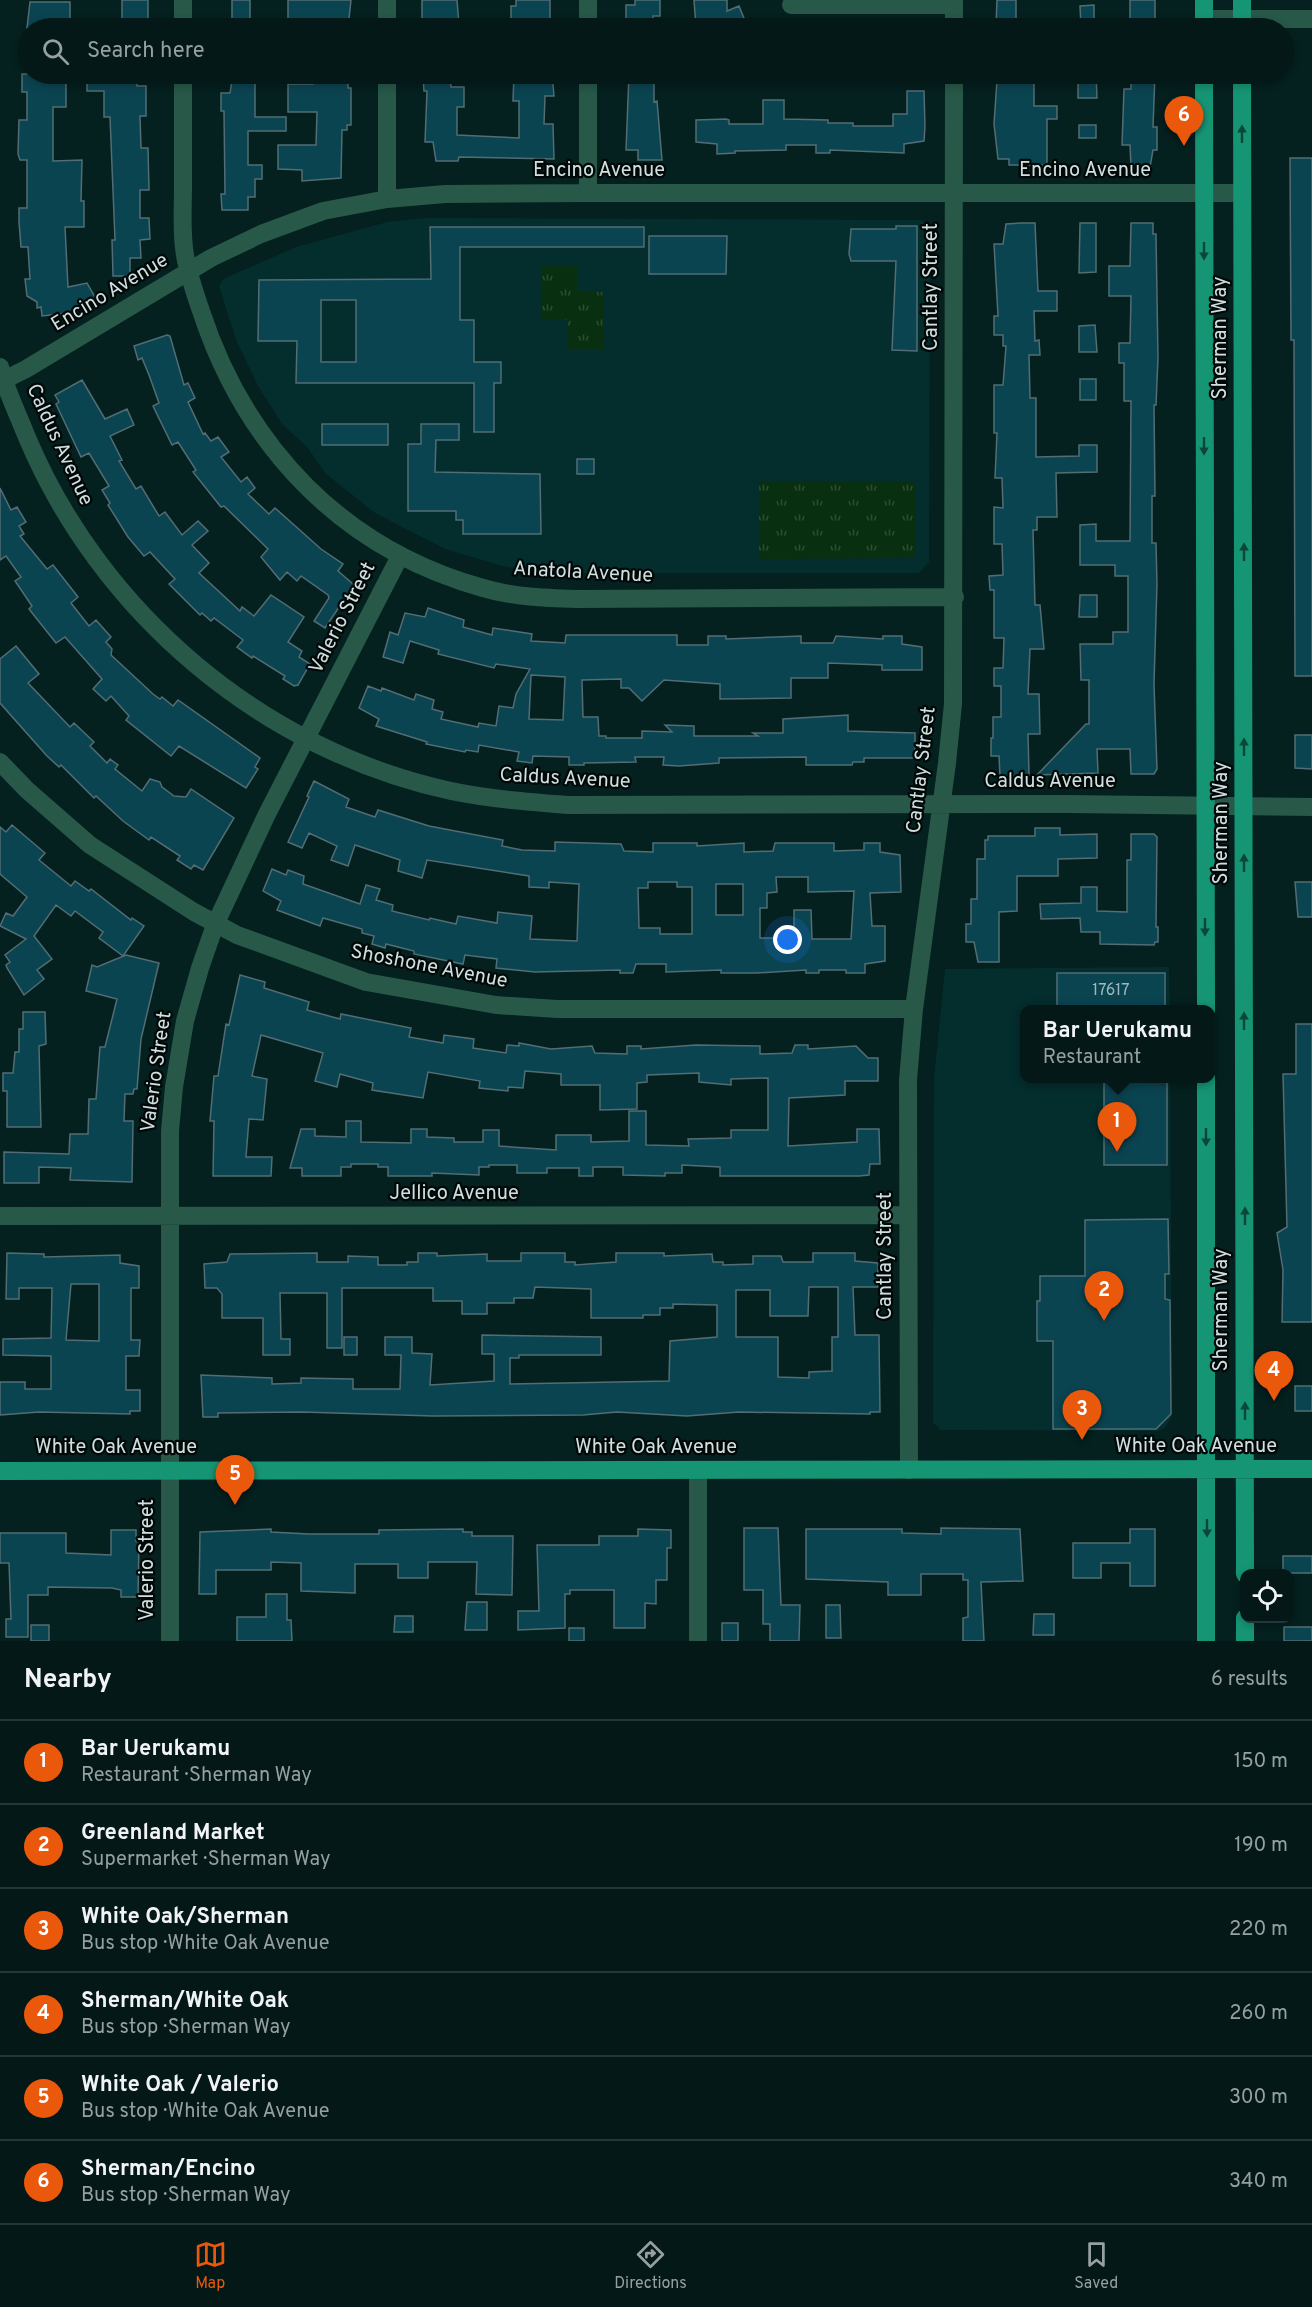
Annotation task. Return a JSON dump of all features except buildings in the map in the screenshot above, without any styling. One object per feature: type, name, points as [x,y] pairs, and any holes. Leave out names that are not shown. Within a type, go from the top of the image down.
[{"type":"main road","points":[[1204,0],[1204,18]]},
{"type":"main road","points":[[1242,0],[1242,18]]},
{"type":"main road","name":"Sherman Way","points":[[1204,84],[1206,1005]]},
{"type":"main road","name":"Sherman Way","points":[[1242,84],[1245,1569]]},
{"type":"main road","name":"Sherman Way","points":[[1206,1083],[1206,1641]]},
{"type":"main road","name":"White Oak Avenue","points":[[0,1471],[1312,1469]]},
{"type":"main road","points":[[1245,1623],[1245,1641]]},
{"type":"street","points":[[183,0],[183,18]]},
{"type":"street","points":[[387,0],[387,18]]},
{"type":"street","points":[[588,0],[588,18]]},
{"type":"street","points":[[791,5],[954,2],[954,18]]},
{"type":"street","points":[[1294,20],[1312,18]]},
{"type":"street","name":"Anatola Avenue","points":[[183,84],[184,253],[213,348],[235,395],[259,432],[304,486],[344,520],[400,556],[483,588],[531,597],[577,599],[955,597]]},
{"type":"street","points":[[387,84],[387,199]]},
{"type":"street","points":[[588,84],[588,193]]},
{"type":"street","name":"Cantlay Street","points":[[909,1470],[908,1080],[914,1009],[953,704],[955,597],[954,84]]},
{"type":"street","name":"Encino Avenue","points":[[1,376],[223,252],[294,220],[349,205],[387,199],[445,194],[1242,193]]},
{"type":"street","name":"Caldus Avenue","points":[[1,376],[49,486],[72,526],[111,580],[185,657],[226,690],[306,738],[348,758],[450,791],[504,800],[568,805],[941,804],[1312,807]]},
{"type":"street","name":"Valerio Street","points":[[170,1641],[170,1131],[180,1047],[192,994],[215,925],[262,824],[400,556]]},
{"type":"street","name":"Shoshone Avenue","points":[[0,762],[27,790],[90,845],[147,884],[215,925],[304,961],[366,982],[496,1005],[557,1009],[914,1009]]},
{"type":"street","name":"Jellico Avenue","points":[[0,1216],[908,1215]]},
{"type":"street","points":[[698,1470],[698,1641]]},
{"type":"shaded area","points":[[423,218],[921,220],[930,225],[929,562],[919,573],[549,573],[502,566],[445,549],[375,513],[326,474],[307,447],[282,424],[258,386],[236,340],[219,286],[223,279],[296,247],[387,222]]},
{"type":"shaded area","points":[[1169,967],[1170,1005],[1020,1005],[1020,1083],[1170,1083],[1172,1416],[1165,1428],[1158,1431],[940,1430],[933,1422],[934,1077],[945,969]]},
{"type":"green space","points":[[542,266],[577,266],[577,292],[604,292],[604,349],[567,349],[567,320],[541,319]]},
{"type":"green space","points":[[759,481],[911,481],[915,485],[915,558],[759,559]]},
{"type":"place","name":"Sherman/Encino","points":[[1184,146]]},
{"type":"place","name":"Bar Uerukamu","points":[[1117,1152]]},
{"type":"place","name":"Greenland Market","points":[[1104,1321]]},
{"type":"place","name":"Sherman/White Oak","points":[[1274,1401]]},
{"type":"place","name":"White Oak/Sherman","points":[[1082,1440]]},
{"type":"place","name":"White Oak / Valerio","points":[[235,1505]]}]
